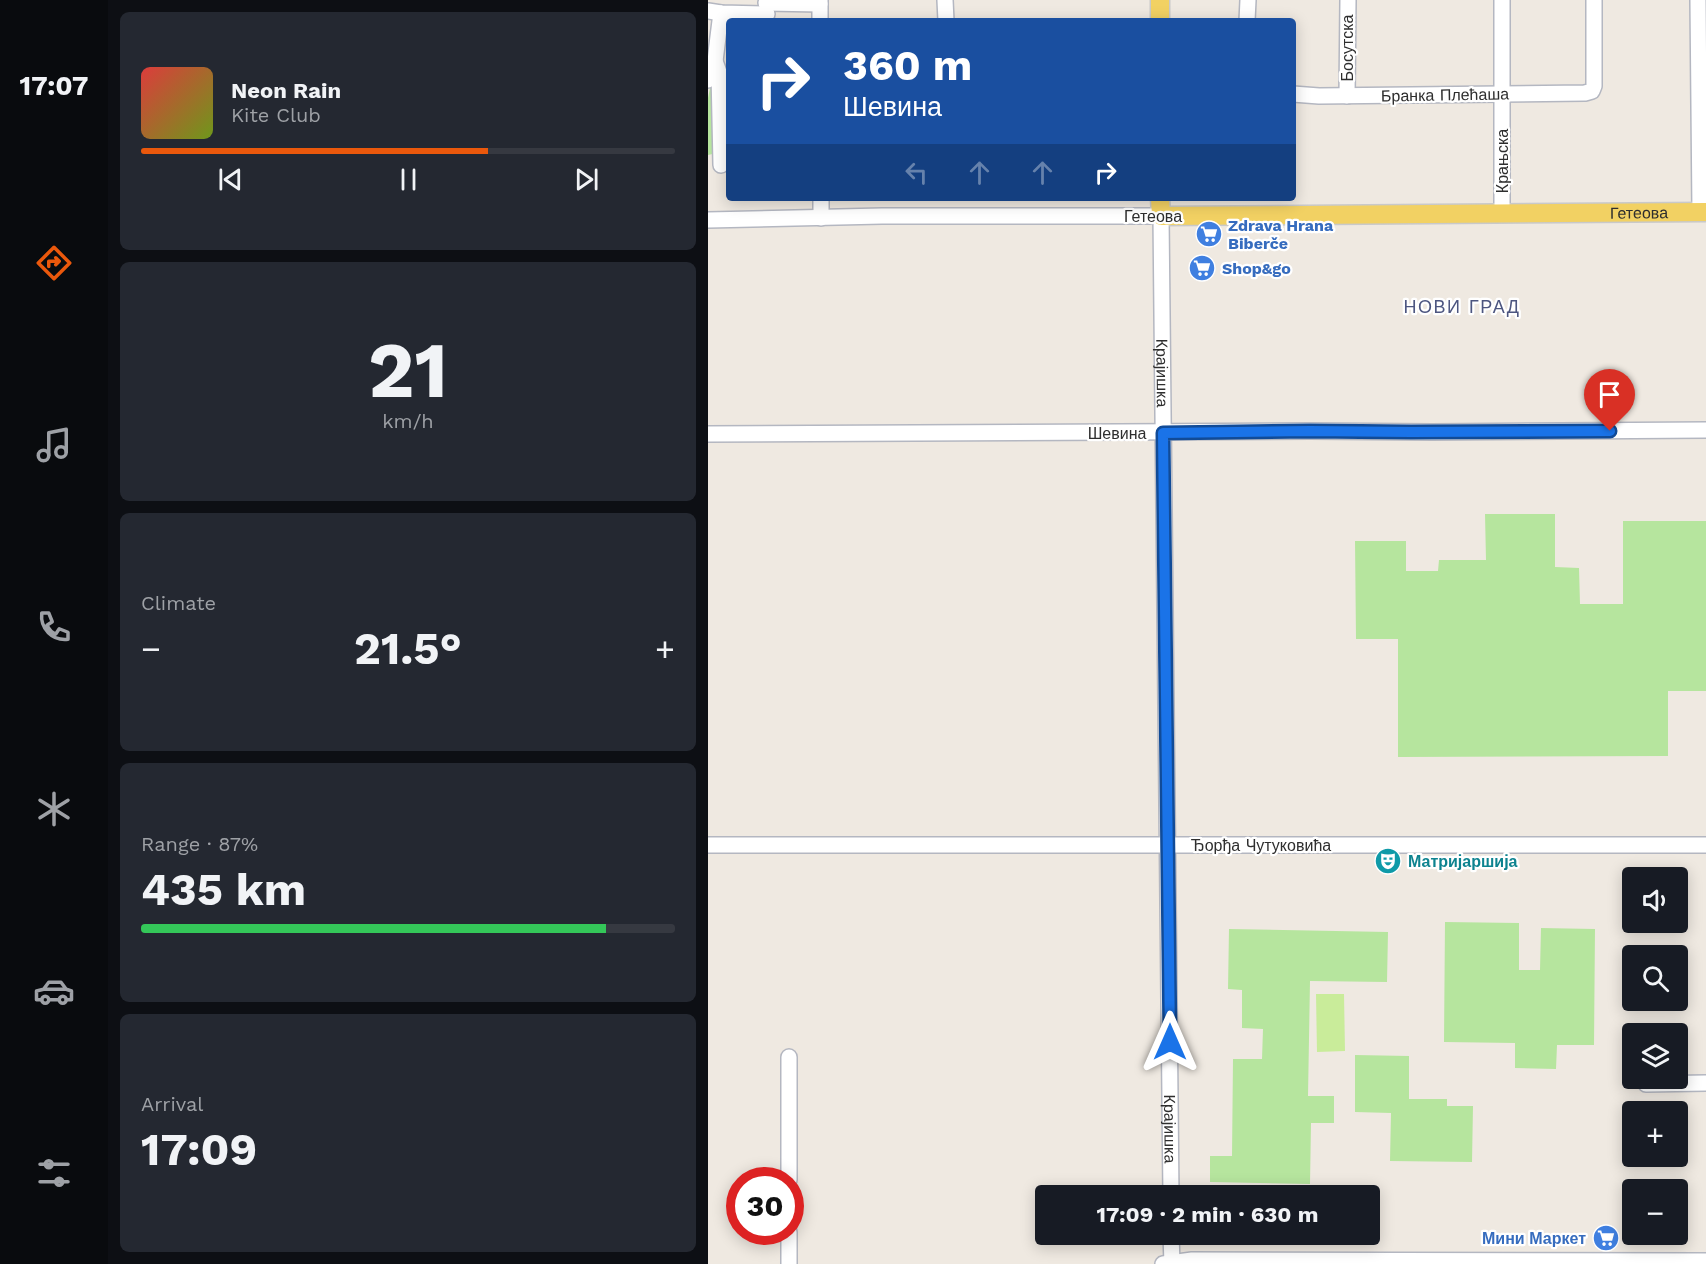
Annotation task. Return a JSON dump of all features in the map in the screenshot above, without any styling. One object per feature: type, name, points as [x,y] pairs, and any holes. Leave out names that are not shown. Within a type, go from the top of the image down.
[{"type":"main road","points":[[1160,0],[1160,18]]},
{"type":"main road","name":"Гетеова","points":[[1160,207],[1502,213],[1703,212]]},
{"type":"street","points":[[945,0],[945,18]]},
{"type":"street","points":[[1247,18],[1248,0]]},
{"type":"street","name":"Босутска","points":[[1347,96],[1348,0]]},
{"type":"street","name":"Крањска","points":[[1502,0],[1502,213]]},
{"type":"street","name":"Бранка Плећаша","points":[[1296,94],[1347,96],[1585,93],[1592,91],[1594,86],[1594,0]]},
{"type":"street","points":[[1698,0],[1703,212]]},
{"type":"street","points":[[720,165],[719,72],[715,61],[714,12],[766,9],[820,2],[820,18]]},
{"type":"street","points":[[708,80],[715,61]]},
{"type":"street","points":[[821,201],[821,218]]},
{"type":"street","name":"Гетеова","points":[[708,220],[1160,207]]},
{"type":"street","name":"Крајишка","points":[[1160,207],[1171,1185]]},
{"type":"street","name":"Шевина","points":[[708,434],[1706,430]]},
{"type":"street","name":"Ђорђа Чутуковића","points":[[708,845],[1706,845]]},
{"type":"street","points":[[789,1057],[789,1167]]},
{"type":"street","points":[[1688,1083],[1706,1083]]},
{"type":"street","points":[[789,1245],[789,1264]]},
{"type":"street","points":[[1170,1245],[1169,1263],[1192,1260],[1706,1262]]},
{"type":"green space","points":[[712,78],[717,153],[708,155],[708,98]]},
{"type":"green space","points":[[1485,514],[1555,514],[1555,567],[1579,568],[1580,604],[1623,604],[1623,521],[1706,521],[1706,691],[1668,691],[1668,756],[1398,757],[1398,639],[1356,639],[1355,541],[1406,541],[1406,571],[1438,571],[1439,560],[1486,560]]},
{"type":"green space","points":[[1445,922],[1519,923],[1519,970],[1540,970],[1541,928],[1595,929],[1594,1045],[1557,1045],[1556,1069],[1515,1068],[1515,1043],[1444,1042]]},
{"type":"green space","points":[[1229,929],[1388,932],[1387,982],[1310,981],[1308,1096],[1334,1096],[1334,1123],[1311,1123],[1310,1184],[1210,1182],[1210,1156],[1232,1156],[1233,1059],[1262,1059],[1263,1029],[1242,1028],[1242,990],[1228,989]]},
{"type":"green space","points":[[1316,994],[1344,994],[1345,1051],[1317,1052]]},
{"type":"green space","points":[[1355,1055],[1409,1056],[1409,1099],[1447,1099],[1447,1106],[1473,1106],[1472,1162],[1390,1161],[1391,1113],[1355,1112]]},
{"type":"place","name":"Zdrava Hrana Biberče","points":[[1209,234]]},
{"type":"place","name":"Shop&go","points":[[1202,268]]},
{"type":"place","name":"Матријаршија","points":[[1388,861]]},
{"type":"place","name":"Мини Маркет","points":[[1606,1238]]},
{"type":"district","name":"НОВИ ГРАД","points":[[1462,306]]},
{"type":"route","points":[[1170,1042],[1163,433],[1610,431]]}]
